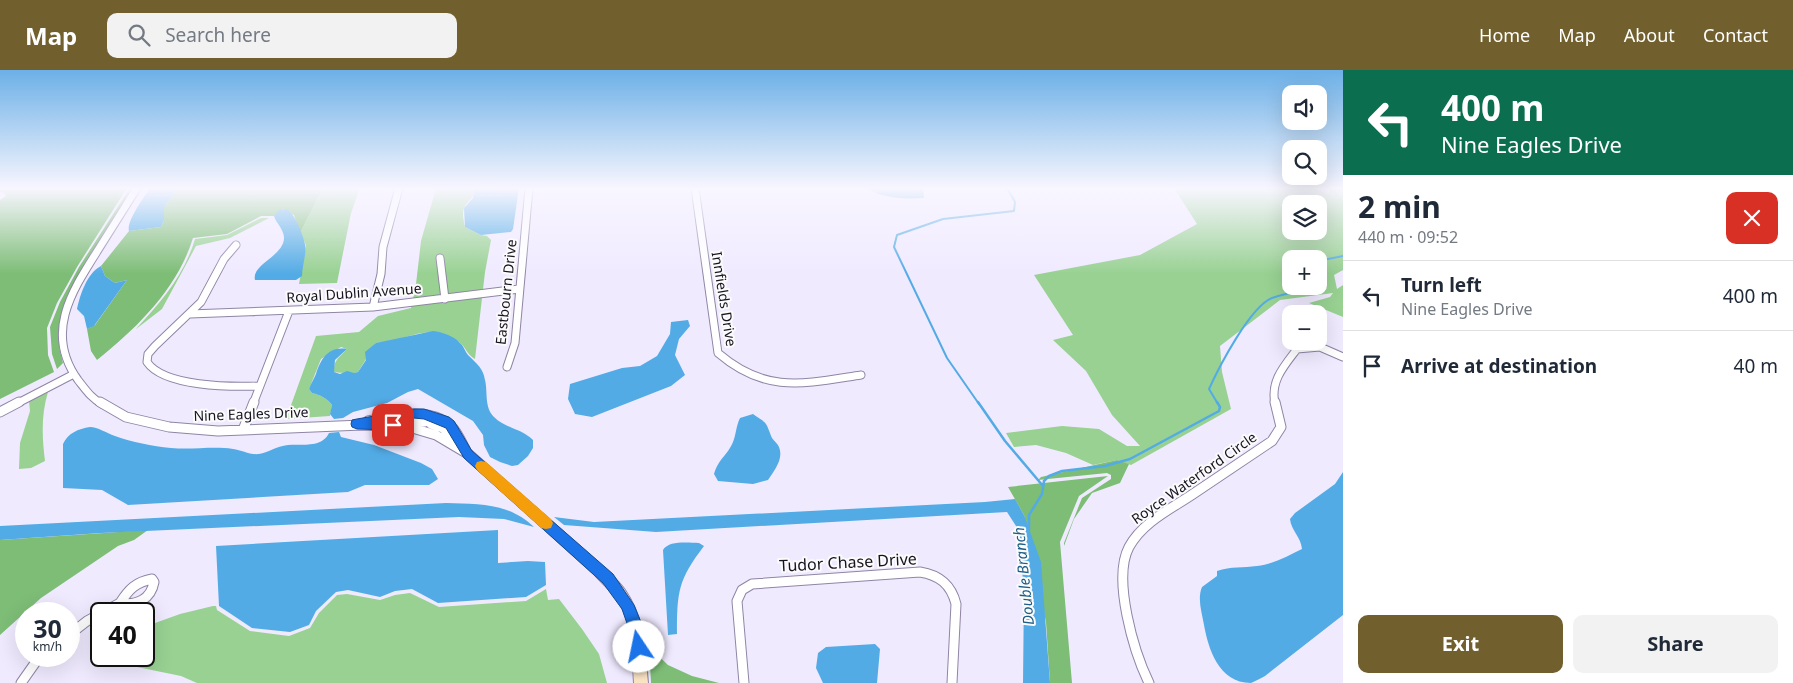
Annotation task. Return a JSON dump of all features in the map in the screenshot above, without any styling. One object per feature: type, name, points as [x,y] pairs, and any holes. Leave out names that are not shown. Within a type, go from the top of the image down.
[{"type":"street","name":"Nine Eagles Drive","points":[[119,217],[83,273],[66,307],[62,327],[63,346],[72,375],[85,390],[100,403],[122,415],[139,421],[188,431],[357,424],[412,428],[447,439],[468,454],[599,570],[619,592],[627,605],[637,632],[640,683]]},
{"type":"street","points":[[373,307],[381,274],[383,247],[391,217]]},
{"type":"street","name":"Eastbourn Drive","points":[[507,367],[515,343],[526,217]]},
{"type":"street","name":"Innfields Drive","points":[[699,217],[718,353],[728,363],[744,373],[765,382],[792,384],[861,375]]},
{"type":"street","points":[[236,245],[224,259],[201,302],[155,346],[147,358],[148,365],[173,378],[208,386],[259,386]]},
{"type":"street","points":[[440,258],[445,299]]},
{"type":"street","name":"Royal Dublin Avenue","points":[[190,314],[373,307],[519,289]]},
{"type":"street","points":[[243,430],[289,311]]},
{"type":"street","name":"Royce Waterford Circle","points":[[1149,683],[1139,664],[1128,624],[1122,571],[1127,550],[1135,535],[1145,526],[1272,441],[1280,427],[1273,394],[1276,381],[1279,372],[1297,349],[1320,347],[1343,357]]},
{"type":"street","points":[[0,412],[72,375]]},
{"type":"street","name":"Nine Eagles Drive","points":[[357,424],[419,414],[444,421],[454,431],[468,454]]},
{"type":"street","name":"Nine Eagles Drive","points":[[393,417],[410,418],[442,428],[452,435],[468,454]]},
{"type":"street","name":"Tudor Chase Drive","points":[[744,683],[737,601],[742,590],[752,584],[920,572],[942,579],[954,593],[956,604],[952,683]]},
{"type":"street","points":[[21,683],[32,667]]},
{"type":"green space","points":[[0,217],[109,217],[77,267],[57,303],[47,328],[48,355],[54,372],[0,399]]},
{"type":"green space","points":[[112,217],[115,217],[67,296],[59,328],[59,347],[63,363],[57,369],[52,354],[50,327],[60,302],[79,267]]},
{"type":"green space","points":[[164,217],[260,217],[227,234],[193,238],[177,274],[154,306],[127,334],[97,360],[91,351],[87,329],[95,325],[127,280],[115,283],[105,276],[101,266],[129,231],[161,227]]},
{"type":"green space","points":[[295,217],[308,217],[300,233]]},
{"type":"green space","points":[[308,217],[350,217],[337,283],[299,284],[306,245],[300,233]]},
{"type":"green space","points":[[428,217],[463,217],[465,227],[487,236],[491,240],[485,272],[475,359],[459,342],[448,336],[427,332],[376,343],[358,372],[334,372],[336,362],[347,349],[341,347],[321,359],[309,389],[312,393],[328,400],[332,405],[330,416],[286,419],[316,336],[359,332],[378,316],[411,308],[421,241]]},
{"type":"green space","points":[[1192,217],[1282,217],[1282,240],[1327,240],[1327,217],[1343,217],[1343,270],[1334,275],[1337,289],[1343,285],[1343,317],[1327,310],[1327,305],[1309,303],[1330,297],[1333,293],[1327,294],[1327,250],[1282,250],[1282,295],[1318,295],[1280,300],[1220,346],[1222,372],[1231,409],[1131,465],[1117,460],[1093,465],[1066,453],[1036,445],[1014,447],[1006,433],[1062,426],[1099,429],[1127,446],[1140,446],[1112,415],[1086,371],[1053,340],[1073,335],[1034,275],[1140,255],[1197,224]]},
{"type":"green space","points":[[261,218],[269,218],[230,238],[196,246],[162,309],[136,329],[171,288],[185,265],[195,239],[227,235]]},
{"type":"green space","points":[[48,392],[43,426],[45,461],[31,468],[19,469],[20,443],[30,411],[29,401]]},
{"type":"green space","points":[[1117,460],[1129,464],[1120,483],[1092,493],[1074,519],[1064,546],[1064,543],[1082,498],[1111,479],[1111,475],[1107,473],[1038,480],[1041,477]]},
{"type":"green space","points":[[1108,476],[1079,496],[1060,542],[1072,683],[1050,683],[1046,622],[1024,515],[1008,487]]},
{"type":"green space","points":[[148,530],[134,540],[118,546],[37,602],[15,602],[15,621],[0,635],[0,540]]},
{"type":"green space","points":[[546,589],[548,600],[559,599],[599,654],[607,683],[197,683],[181,676],[137,667],[155,667],[155,623],[180,614],[213,606],[216,606],[217,610],[250,631],[289,636],[310,628],[319,613],[337,595],[347,594],[380,600],[410,593],[439,607],[526,601]]},
{"type":"green space","points":[[649,647],[668,665],[692,676],[719,683],[651,683]]},
{"type":"water","points":[[133,217],[164,217],[161,227],[129,231]]},
{"type":"water","points":[[274,217],[294,217],[300,229],[305,244],[302,276],[296,280],[255,280],[255,274],[258,269],[283,244],[284,237]]},
{"type":"water","points":[[464,217],[515,217],[511,232],[481,235],[465,227]]},
{"type":"water","points":[[101,266],[105,276],[115,283],[127,280],[94,326],[87,329],[84,316],[77,309],[82,291],[88,279]]},
{"type":"water","points":[[688,320],[690,326],[679,339],[675,355],[685,375],[671,386],[592,417],[575,414],[568,399],[570,384],[622,368],[640,366],[657,356],[670,334],[671,322]]},
{"type":"water","points":[[433,331],[455,338],[479,366],[484,376],[489,409],[494,417],[533,440],[533,448],[528,456],[518,465],[512,466],[490,457],[484,445],[483,435],[473,421],[418,389],[387,403],[353,412],[343,418],[334,419],[330,414],[332,405],[323,397],[312,393],[309,389],[323,358],[335,349],[347,349],[335,360],[334,372],[340,374],[347,371],[354,373],[358,372],[366,360],[365,352],[376,343]]},
{"type":"water","points":[[753,414],[766,424],[778,446],[780,456],[778,465],[768,480],[753,484],[718,481],[714,474],[718,464],[733,442],[740,418]]},
{"type":"water","points":[[90,427],[142,444],[179,448],[225,448],[255,454],[288,445],[317,443],[326,438],[329,433],[339,432],[341,437],[374,445],[421,463],[432,469],[438,479],[429,485],[365,485],[348,492],[128,505],[102,490],[63,488],[63,444],[74,432]]},
{"type":"water","points":[[1343,472],[1343,615],[1265,676],[1251,683],[1230,677],[1217,662],[1208,643],[1200,606],[1202,587],[1217,576],[1217,571],[1269,563],[1302,549],[1290,519],[1295,513],[1335,484]]},
{"type":"water","points":[[1015,499],[1024,515],[1041,562],[1050,683],[1023,683],[1024,587],[1016,526],[1007,512],[656,532],[564,525],[554,517],[594,522]]},
{"type":"water","points":[[446,503],[493,506],[504,509],[524,519],[534,527],[504,519],[459,517],[101,533],[0,540],[0,526]]},
{"type":"water","points":[[498,530],[498,563],[545,562],[546,585],[526,597],[438,603],[412,589],[395,591],[380,597],[348,590],[336,592],[316,611],[309,625],[290,632],[252,628],[219,606],[216,546]]},
{"type":"water","points":[[674,543],[699,543],[704,546],[689,568],[681,587],[677,634],[668,635],[663,550]]},
{"type":"water","points":[[875,644],[880,649],[877,683],[823,683],[816,668],[818,653],[826,647]]},
{"type":"waterway","points":[[964,217],[943,219],[897,235],[894,247],[947,358],[979,404]]},
{"type":"waterway","name":"Double Branch","points":[[1218,404],[1209,389],[1236,339],[1254,313],[1272,298],[1325,286],[1320,266],[1323,260],[1343,256]]},
{"type":"waterway","points":[[978,402],[1005,441],[1043,486]]},
{"type":"waterway","name":"Double Branch","points":[[1029,530],[1029,515],[1042,494],[1044,481],[1049,476],[1062,471],[1105,466],[1130,459],[1219,411],[1220,407],[1217,402]]},
{"type":"slow traffic","points":[[481,466],[546,523]]},
{"type":"route","points":[[393,425],[357,424],[414,413],[424,414],[450,425],[468,454],[608,579],[627,605],[637,632],[639,647]]}]
